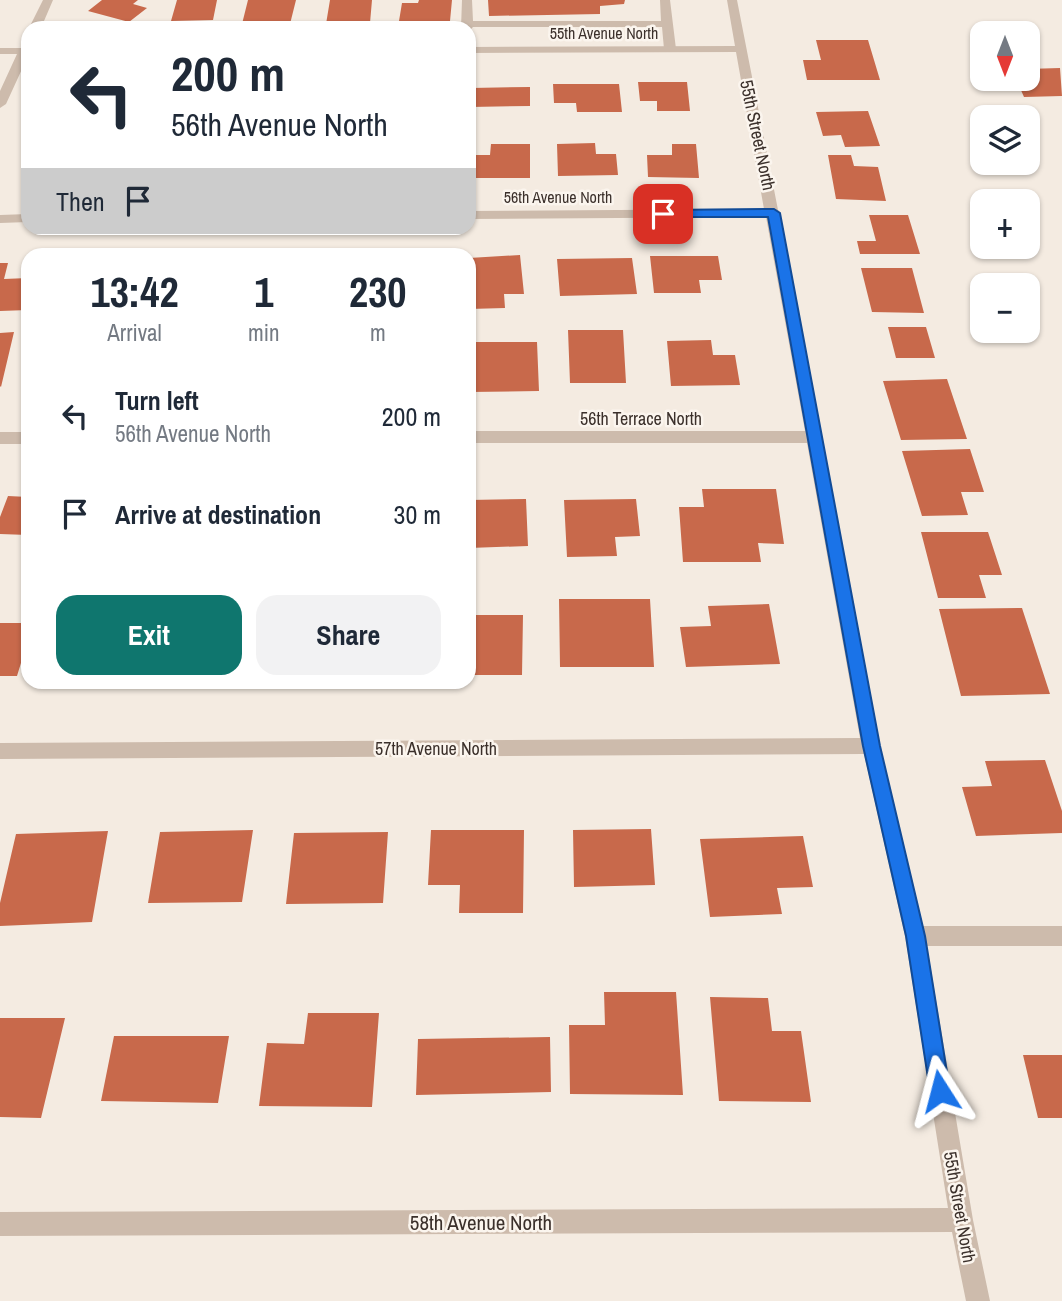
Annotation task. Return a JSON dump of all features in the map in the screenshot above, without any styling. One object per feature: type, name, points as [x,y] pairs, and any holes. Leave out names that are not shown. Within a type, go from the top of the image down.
[{"type":"street","points":[[38,21],[48,0]]},
{"type":"street","points":[[467,0],[467,21]]},
{"type":"street","points":[[665,0],[670,49]]},
{"type":"street","name":"55th Street North","points":[[732,0],[774,213],[871,746],[915,936],[961,1220],[978,1301]]},
{"type":"street","points":[[615,9],[616,23]]},
{"type":"street","points":[[476,26],[667,23]]},
{"type":"street","points":[[0,51],[21,49]]},
{"type":"street","name":"55th Avenue North","points":[[476,50],[740,49]]},
{"type":"street","points":[[0,104],[21,61]]},
{"type":"street","name":"56th Avenue North","points":[[476,215],[774,213]]},
{"type":"street","points":[[0,219],[21,218]]},
{"type":"street","name":"56th Terrace North","points":[[476,438],[813,437]]},
{"type":"street","points":[[0,438],[21,438]]},
{"type":"street","name":"57th Avenue North","points":[[0,751],[871,746]]},
{"type":"street","points":[[915,936],[1062,936]]},
{"type":"street","name":"58th Avenue North","points":[[0,1224],[961,1220]]},
{"type":"building","points":[[102,0],[138,0],[133,4],[147,8],[130,21],[88,11]]},
{"type":"building","points":[[177,0],[217,0],[213,20],[171,21]]},
{"type":"building","points":[[248,0],[296,0],[291,21],[243,21]]},
{"type":"building","points":[[330,0],[372,0],[370,21],[326,21]]},
{"type":"building","points":[[419,0],[452,0],[450,21],[399,21],[402,3],[418,3]]},
{"type":"building","points":[[488,0],[625,0],[624,4],[600,6],[600,14],[489,16]]},
{"type":"building","points":[[816,40],[868,40],[880,80],[807,80],[803,60],[821,60]]},
{"type":"building","points":[[1060,68],[1062,96],[1024,97],[1021,91],[1040,91],[1040,69]]},
{"type":"building","points":[[638,82],[687,82],[690,111],[657,111],[657,101],[640,101]]},
{"type":"building","points":[[553,84],[619,84],[622,112],[577,112],[576,103],[554,103]]},
{"type":"building","points":[[530,87],[530,106],[476,107],[476,88]]},
{"type":"building","points":[[868,111],[880,146],[845,147],[841,135],[823,136],[816,112]]},
{"type":"building","points":[[595,143],[596,154],[616,154],[618,175],[558,176],[557,144]]},
{"type":"building","points":[[491,144],[530,144],[530,178],[476,178],[476,155],[490,155]]},
{"type":"building","points":[[672,144],[696,144],[699,178],[648,177],[647,155],[672,155]]},
{"type":"building","points":[[828,155],[851,155],[854,166],[878,167],[886,201],[836,199]]},
{"type":"building","points":[[869,215],[908,215],[920,254],[860,254],[857,241],[876,241]]},
{"type":"building","points":[[520,255],[524,294],[504,294],[505,308],[476,309],[476,258]]},
{"type":"building","points":[[650,256],[718,256],[722,280],[699,280],[701,293],[654,293]]},
{"type":"building","points":[[632,258],[637,294],[560,296],[557,259]]},
{"type":"building","points":[[0,263],[8,263],[4,279],[21,278],[21,310],[0,311]]},
{"type":"building","points":[[861,268],[912,268],[924,313],[872,312]]},
{"type":"building","points":[[888,327],[926,327],[935,358],[896,358]]},
{"type":"building","points":[[568,330],[623,330],[626,383],[570,383]]},
{"type":"building","points":[[14,332],[1,387],[0,333]]},
{"type":"building","points":[[711,340],[713,355],[735,355],[740,385],[671,386],[667,341]]},
{"type":"building","points":[[476,342],[537,342],[539,391],[476,392]]},
{"type":"building","points":[[947,379],[967,439],[901,440],[883,381]]},
{"type":"building","points":[[970,449],[984,492],[961,492],[968,515],[922,516],[902,451]]},
{"type":"building","points":[[702,489],[776,489],[784,544],[758,543],[761,562],[683,562],[679,507],[704,507]]},
{"type":"building","points":[[8,496],[21,497],[21,535],[0,534],[0,517]]},
{"type":"building","points":[[526,499],[528,546],[476,548],[476,500]]},
{"type":"building","points":[[636,499],[640,536],[615,537],[617,556],[567,557],[564,500]]},
{"type":"building","points":[[921,532],[988,532],[1002,575],[979,575],[986,598],[938,598]]},
{"type":"building","points":[[559,599],[650,599],[654,667],[560,667]]},
{"type":"building","points":[[769,604],[780,664],[686,667],[680,627],[711,626],[708,606]]},
{"type":"building","points":[[1022,608],[1050,694],[961,696],[939,609]]},
{"type":"building","points":[[476,615],[523,615],[522,675],[476,675]]},
{"type":"building","points":[[0,623],[21,623],[21,663],[17,676],[0,676]]},
{"type":"building","points":[[1045,760],[1062,811],[1062,833],[976,836],[962,787],[992,786],[985,761]]},
{"type":"building","points":[[651,829],[655,885],[574,887],[573,830]]},
{"type":"building","points":[[253,830],[242,902],[148,903],[160,832]]},
{"type":"building","points":[[431,830],[524,830],[523,913],[459,913],[460,885],[428,885]]},
{"type":"building","points":[[108,831],[92,922],[0,926],[0,903],[16,834]]},
{"type":"building","points":[[388,832],[383,903],[286,904],[294,833]]},
{"type":"building","points":[[803,836],[813,887],[777,888],[782,914],[710,917],[700,839]]},
{"type":"building","points":[[604,992],[676,992],[683,1095],[570,1094],[569,1025],[605,1025]]},
{"type":"building","points":[[710,997],[768,998],[772,1031],[801,1031],[811,1102],[719,1101]]},
{"type":"building","points":[[308,1013],[379,1013],[372,1107],[259,1106],[267,1043],[304,1044]]},
{"type":"building","points":[[0,1018],[65,1018],[41,1118],[0,1117]]},
{"type":"building","points":[[114,1036],[229,1036],[218,1103],[101,1101]]},
{"type":"building","points":[[550,1037],[551,1092],[416,1095],[418,1039]]},
{"type":"building","points":[[1023,1055],[1062,1055],[1062,1118],[1038,1118]]},
{"type":"route","points":[[663,214],[774,213],[871,746],[915,936],[940,1091]]}]
